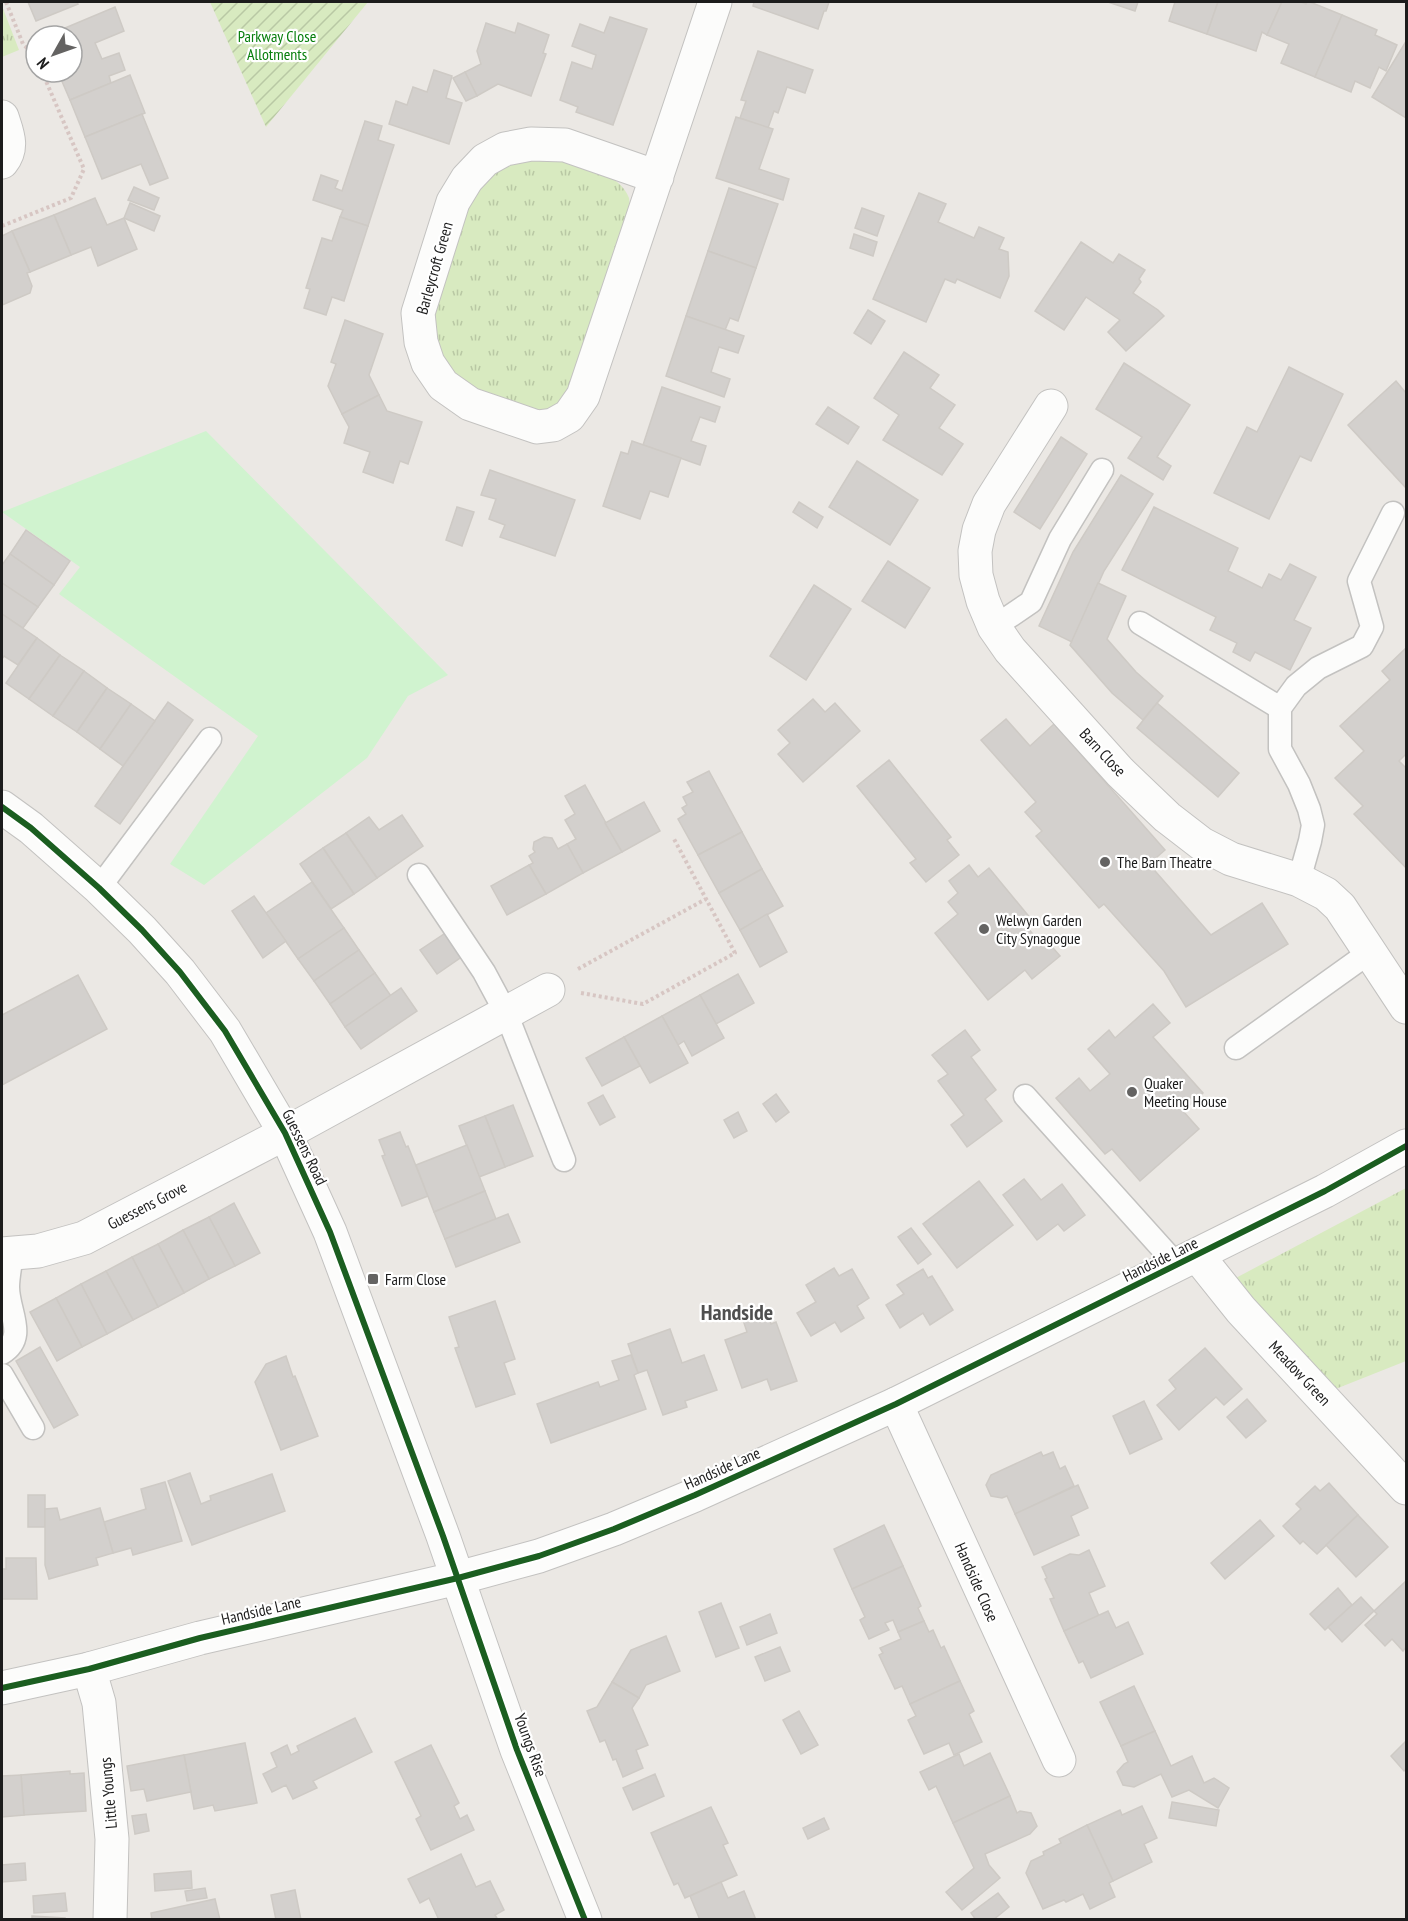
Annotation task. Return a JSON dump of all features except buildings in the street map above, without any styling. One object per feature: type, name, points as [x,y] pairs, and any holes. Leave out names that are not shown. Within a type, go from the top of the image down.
[{"type":"street","name":"Barleycroft Green","points":[[657,177],[565,145],[531,144],[505,149],[485,160],[466,179],[453,202],[418,313],[428,363],[443,385],[470,404],[537,427],[554,425],[569,417],[583,396],[657,177],[715,2]]},
{"type":"street","points":[[2,117],[9,140],[7,155],[2,162]]},
{"type":"street","name":"Barn Close","points":[[1051,406],[989,504],[979,530],[975,551],[976,575],[983,601],[994,627],[1010,650],[1120,772],[1167,817],[1202,844],[1231,859],[1299,880],[1326,894],[1340,906],[1407,1007]]},
{"type":"street","name":"Guessens Road","points":[[2,807],[31,828],[99,888],[142,930],[180,972],[225,1031],[285,1133],[330,1232],[458,1578]]},
{"type":"street","points":[[285,1133],[548,990]]},
{"type":"street","name":"Guessens Grove","points":[[7,1254],[38,1251],[84,1238],[285,1133]]},
{"type":"street","name":"Handside Lane","points":[[2,1688],[88,1669],[200,1638],[458,1578],[539,1556],[614,1529],[896,1404],[1326,1191],[1407,1146]]},
{"type":"street","name":"Meadow Green","points":[[1187,1260],[1240,1310],[1407,1488]]},
{"type":"street","name":"Handside Close","points":[[896,1404],[1059,1760]]},
{"type":"street","name":"Youngs Rise","points":[[458,1578],[518,1750],[585,1920]]},
{"type":"street","name":"Little Youngs","points":[[88,1669],[99,1703],[112,1839],[110,1920]]},
{"type":"lane","points":[[994,627],[1031,602],[1060,539],[1102,470]]},
{"type":"lane","points":[[1299,880],[1313,825],[1299,784],[1280,749],[1280,708],[1296,686],[1318,668],[1362,646],[1372,627],[1359,581],[1392,513]]},
{"type":"lane","points":[[1140,623],[1280,708]]},
{"type":"lane","points":[[99,888],[210,739]]},
{"type":"lane","points":[[419,875],[484,972],[506,1013],[564,1161]]},
{"type":"lane","points":[[1236,1048],[1370,952]]},
{"type":"lane","points":[[1025,1096],[1187,1260]]},
{"type":"lane","points":[[2,1353],[9,1349],[15,1339],[16,1330],[9,1305],[7,1254]]},
{"type":"lane","points":[[2,1375],[33,1428]]},
{"type":"path","points":[[6,2],[24,45]]},
{"type":"path","points":[[2,226],[71,198],[84,170],[47,84]]},
{"type":"path","points":[[548,990],[589,994],[643,1004],[735,953],[674,839]]},
{"type":"path","points":[[548,990],[574,971],[706,899]]},
{"type":"green space","name":"Parkway Close Allotments","points":[[210,2],[368,2],[266,127]]},
{"type":"green space","points":[[2,6],[19,50],[2,57]]},
{"type":"green space","points":[[560,157],[599,171],[618,182],[629,198],[630,218],[573,388],[562,402],[535,413],[473,390],[452,374],[439,355],[431,317],[476,182],[511,161]]},
{"type":"green space","points":[[206,431],[448,675],[408,696],[367,758],[204,885],[170,864],[258,736],[59,594],[80,567],[2,512]]},
{"type":"green space","points":[[1406,1188],[1406,1361],[1333,1390],[1232,1280]]},
{"type":"cycle path","points":[[2,807],[31,828],[99,888],[180,972],[225,1031],[285,1133],[330,1232],[443,1536],[517,1750],[585,1920]]},
{"type":"cycle path","points":[[2,1688],[89,1669],[200,1638],[458,1578],[539,1556],[614,1529],[896,1404],[1325,1191],[1406,1146]]},
{"type":"place","name":"The Barn Theatre","points":[[1105,862]]},
{"type":"place","name":"Welwyn Garden City Synagogue","points":[[984,929]]},
{"type":"place","name":"Quaker Meeting House","points":[[1132,1092]]},
{"type":"place","name":"Farm Close","points":[[373,1279]]},
{"type":"district","name":"Handside","points":[[737,1312]]}]
